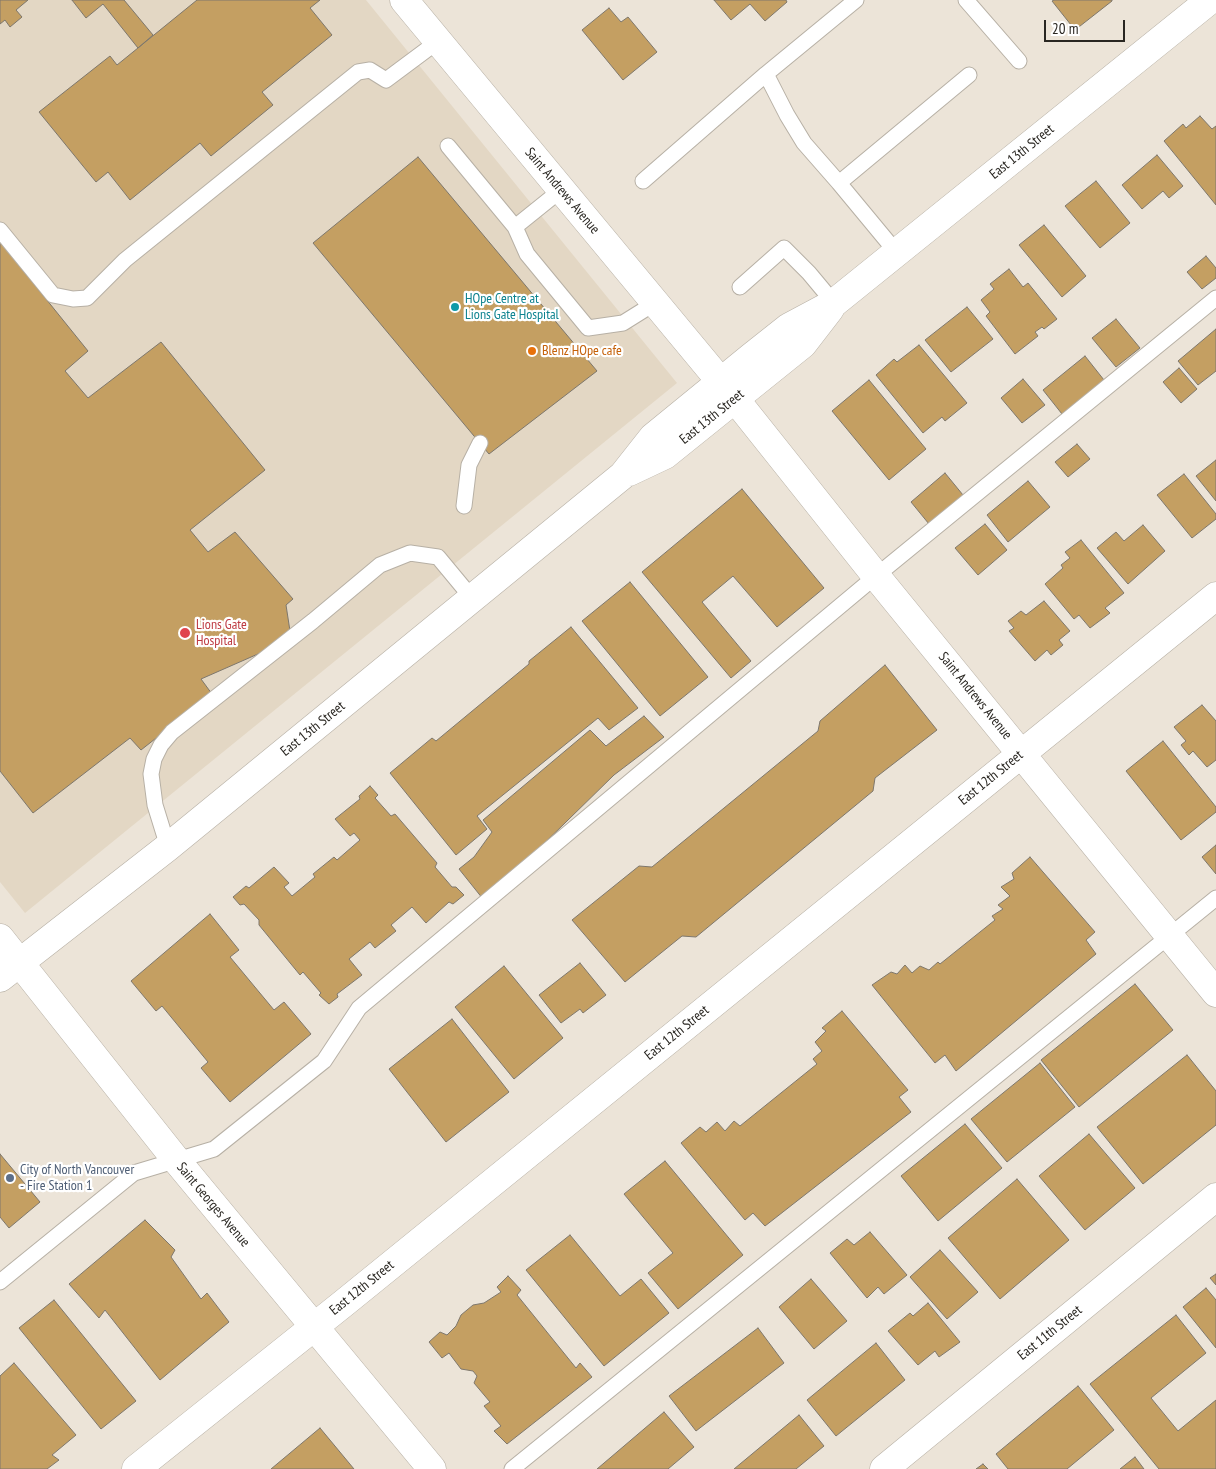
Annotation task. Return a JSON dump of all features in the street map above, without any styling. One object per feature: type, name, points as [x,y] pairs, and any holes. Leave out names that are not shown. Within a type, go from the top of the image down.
[{"type":"street","name":"Saint Andrews Avenue","points":[[404,0],[728,391],[876,576],[1216,993]]},
{"type":"street","name":"East 13th Street","points":[[10,970],[168,847],[623,475],[665,455],[728,391],[803,344],[834,303],[1210,0]]},
{"type":"street","name":"East 12th Street","points":[[136,1469],[1216,596]]},
{"type":"street","name":"Saint Georges Avenue","points":[[0,938],[10,970],[177,1161],[432,1469]]},
{"type":"street","name":"East 11th Street","points":[[884,1469],[1216,1197]]},
{"type":"lane","points":[[643,181],[766,74],[856,0]]},
{"type":"lane","points":[[966,0],[1019,61]]},
{"type":"lane","points":[[0,230],[53,295],[73,299],[87,298],[125,260],[358,72],[370,70],[386,80],[437,42]]},
{"type":"lane","points":[[766,74],[804,143],[897,253]]},
{"type":"lane","points":[[839,183],[969,75]]},
{"type":"lane","points":[[448,146],[515,227],[527,254],[588,328],[623,323],[655,302]]},
{"type":"lane","points":[[515,227],[561,190]]},
{"type":"lane","points":[[740,287],[784,248],[834,303]]},
{"type":"lane","points":[[0,1282],[134,1173],[214,1149],[324,1061],[360,1008],[876,576],[1216,298]]},
{"type":"lane","points":[[464,506],[469,465],[480,443]]},
{"type":"lane","points":[[168,847],[155,805],[151,774],[154,759],[161,745],[172,732],[313,622],[380,566],[410,553],[438,557],[472,598]]},
{"type":"lane","points":[[512,1469],[1216,898]]},
{"type":"shaded area","name":"Lions Gate Hospital","points":[[0,0],[366,0],[677,383],[25,913],[0,882]]},
{"type":"building","points":[[0,0],[28,0],[16,10],[22,17],[10,27],[5,20],[0,24]]},
{"type":"building","points":[[72,0],[124,0],[153,35],[138,48],[103,4],[86,18]]},
{"type":"building","points":[[197,0],[320,0],[310,8],[332,35],[262,92],[273,105],[211,156],[200,143],[130,200],[108,172],[96,182],[39,112],[110,56],[117,65]]},
{"type":"building","points":[[714,0],[786,0],[787,2],[765,21],[750,4],[731,20]]},
{"type":"building","points":[[1052,1],[1112,1],[1075,30]]},
{"type":"building","points":[[609,8],[621,22],[628,17],[657,52],[623,80],[582,30]]},
{"type":"building","points":[[1200,116],[1212,129],[1216,126],[1216,205],[1164,141],[1183,124],[1186,128]]},
{"type":"building","points":[[1157,155],[1183,186],[1169,198],[1163,191],[1142,209],[1122,185]]},
{"type":"building","name":"HOpe Centre at Lions Gate Hospital","points":[[418,157],[597,371],[489,454],[313,243]]},
{"type":"building","points":[[1096,181],[1130,223],[1100,248],[1065,206]]},
{"type":"building","points":[[1044,225],[1086,276],[1062,297],[1019,245]]},
{"type":"building","points":[[0,242],[88,351],[65,371],[88,398],[161,342],[265,470],[190,530],[208,552],[235,532],[293,599],[286,605],[290,631],[281,636],[283,643],[201,679],[212,694],[141,750],[130,738],[33,813],[0,771]]},
{"type":"building","points":[[1206,256],[1216,268],[1216,278],[1202,289],[1187,272]]},
{"type":"building","points":[[1009,269],[1023,287],[1028,283],[1057,319],[1044,329],[1042,327],[1035,332],[1038,336],[1015,354],[986,316],[990,312],[981,300],[994,289],[990,284]]},
{"type":"building","points":[[967,307],[993,339],[951,372],[925,340]]},
{"type":"building","points":[[1116,319],[1140,348],[1116,367],[1092,338]]},
{"type":"building","points":[[1216,329],[1216,371],[1198,385],[1178,361]]},
{"type":"building","points":[[919,345],[967,403],[945,421],[942,417],[923,433],[876,375],[894,359],[897,362]]},
{"type":"building","points":[[1085,356],[1104,380],[1062,414],[1043,390]]},
{"type":"building","points":[[1179,368],[1197,389],[1181,403],[1163,382]]},
{"type":"building","points":[[1023,379],[1045,405],[1022,423],[1001,398]]},
{"type":"building","points":[[869,380],[926,449],[889,480],[832,411]]},
{"type":"building","points":[[1077,444],[1090,459],[1068,477],[1055,462]]},
{"type":"building","points":[[1216,460],[1216,501],[1196,476]]},
{"type":"building","points":[[945,473],[963,495],[929,524],[911,502]]},
{"type":"building","points":[[1184,474],[1216,514],[1216,519],[1192,538],[1157,495]]},
{"type":"building","points":[[1028,481],[1050,507],[1008,542],[987,515]]},
{"type":"building","points":[[742,489],[824,588],[777,627],[733,576],[702,602],[751,661],[731,678],[642,572]]},
{"type":"building","points":[[985,524],[1007,550],[978,575],[955,548]]},
{"type":"building","points":[[1143,525],[1165,551],[1128,584],[1097,548],[1116,532],[1124,541]]},
{"type":"building","points":[[1081,540],[1124,593],[1105,608],[1110,613],[1090,628],[1079,615],[1074,619],[1045,584],[1063,568],[1061,565],[1070,558],[1065,552]]},
{"type":"building","points":[[630,582],[708,677],[660,716],[582,621]]},
{"type":"building","points":[[1044,601],[1070,631],[1059,640],[1063,645],[1051,655],[1047,650],[1035,661],[1009,631],[1014,628],[1008,621],[1021,611],[1026,615]]},
{"type":"building","points":[[571,627],[638,708],[609,730],[598,718],[477,816],[487,829],[456,855],[390,773],[432,738],[436,741]]},
{"type":"building","points":[[885,665],[937,730],[875,778],[873,791],[696,937],[682,936],[625,982],[572,920],[639,866],[652,867],[818,731],[820,721]]},
{"type":"building","points":[[1202,705],[1216,721],[1216,760],[1207,767],[1193,751],[1189,755],[1181,745],[1186,741],[1174,727]]},
{"type":"building","points":[[644,716],[664,737],[614,775],[520,867],[483,899],[459,869],[474,857],[492,832],[483,820],[590,730],[606,746]]},
{"type":"building","points":[[1163,741],[1216,807],[1216,812],[1181,840],[1126,771]]},
{"type":"building","points":[[370,786],[378,795],[375,798],[391,816],[395,814],[437,863],[435,867],[452,887],[456,887],[464,895],[453,904],[449,902],[426,923],[412,907],[391,925],[396,931],[375,948],[370,942],[349,959],[362,975],[337,994],[338,997],[329,1004],[319,995],[321,993],[303,972],[300,975],[259,925],[259,920],[244,904],[240,905],[233,897],[246,886],[249,888],[274,867],[289,883],[284,887],[292,896],[315,877],[313,874],[334,857],[337,860],[360,840],[354,833],[350,836],[335,819],[360,799],[359,796]]},
{"type":"building","points":[[1216,845],[1216,874],[1202,857]]},
{"type":"building","points":[[1030,857],[1095,932],[1086,940],[1096,954],[956,1071],[945,1055],[935,1063],[872,985],[891,972],[897,974],[905,965],[912,973],[920,966],[929,970],[938,962],[940,964],[995,920],[992,916],[1003,909],[998,905],[1010,896],[1001,887],[1014,879],[1012,873]]},
{"type":"building","points":[[210,914],[239,950],[230,957],[274,1010],[284,1002],[311,1034],[230,1102],[201,1068],[208,1062],[162,1006],[156,1011],[131,981]]},
{"type":"building","points":[[580,963],[606,995],[583,1013],[580,1009],[561,1023],[539,995]]},
{"type":"building","points":[[504,966],[563,1038],[514,1079],[455,1007]]},
{"type":"building","points":[[1135,984],[1173,1030],[1079,1107],[1041,1060]]},
{"type":"building","points":[[842,1011],[908,1090],[899,1097],[911,1112],[765,1226],[753,1213],[745,1220],[681,1143],[700,1127],[706,1132],[717,1122],[725,1131],[734,1121],[740,1126],[817,1064],[813,1059],[822,1051],[815,1042],[826,1031],[822,1028]]},
{"type":"building","points":[[452,1019],[509,1092],[446,1142],[389,1069]]},
{"type":"building","points":[[1187,1055],[1216,1091],[1216,1125],[1143,1184],[1097,1127]]},
{"type":"building","points":[[1040,1063],[1075,1107],[1007,1162],[971,1119]]},
{"type":"building","points":[[965,1124],[1002,1168],[938,1221],[901,1176]]},
{"type":"building","points":[[1089,1134],[1135,1188],[1085,1230],[1039,1176]]},
{"type":"building","name":"City of North Vancouver - Fire Station 1","points":[[0,1154],[40,1202],[9,1228],[0,1217]]},
{"type":"building","points":[[665,1161],[743,1255],[678,1309],[648,1273],[673,1253],[624,1194]]},
{"type":"building","points":[[1017,1179],[1069,1240],[1000,1299],[948,1238]]},
{"type":"building","points":[[145,1220],[175,1250],[171,1257],[201,1299],[207,1293],[229,1322],[160,1380],[105,1310],[99,1318],[69,1284]]},
{"type":"building","points":[[870,1232],[907,1275],[884,1294],[878,1287],[867,1298],[830,1253],[847,1239],[854,1245]]},
{"type":"building","points":[[570,1235],[620,1296],[641,1279],[669,1313],[604,1366],[526,1270]]},
{"type":"building","points":[[940,1250],[978,1292],[947,1319],[910,1277]]},
{"type":"building","points":[[1216,1274],[1216,1285],[1210,1278]]},
{"type":"building","points":[[508,1276],[521,1290],[517,1295],[576,1368],[580,1363],[592,1377],[507,1444],[494,1431],[501,1426],[484,1406],[490,1402],[474,1383],[477,1376],[473,1371],[461,1369],[449,1353],[442,1358],[429,1342],[440,1332],[447,1335],[456,1326],[461,1315],[473,1305],[484,1303],[501,1292],[497,1287]]},
{"type":"building","points":[[811,1279],[847,1321],[814,1349],[779,1307]]},
{"type":"building","points":[[1206,1288],[1216,1300],[1216,1348],[1183,1307]]},
{"type":"building","points":[[54,1300],[136,1401],[101,1429],[19,1328]]},
{"type":"building","points":[[928,1303],[960,1342],[939,1357],[935,1351],[918,1365],[888,1331],[910,1313],[913,1316]]},
{"type":"building","points":[[1176,1315],[1206,1353],[1151,1398],[1178,1431],[1216,1400],[1216,1469],[1159,1469],[1090,1384]]},
{"type":"building","points":[[758,1328],[784,1363],[696,1431],[669,1396]]},
{"type":"building","points":[[876,1343],[905,1380],[836,1436],[807,1400]]},
{"type":"building","points":[[14,1363],[76,1435],[52,1455],[59,1460],[47,1469],[0,1469],[0,1376]]},
{"type":"building","points":[[1078,1386],[1114,1430],[1067,1469],[1008,1469],[996,1454]]},
{"type":"building","points":[[664,1412],[694,1447],[668,1469],[597,1469]]},
{"type":"building","points":[[799,1415],[824,1446],[796,1469],[734,1469]]},
{"type":"building","points":[[320,1428],[354,1469],[271,1469]]},
{"type":"building","points":[[1135,1457],[1144,1469],[1120,1469]]},
{"type":"building","points":[[983,1464],[988,1469],[976,1469]]},
{"type":"place","name":"HOpe Centre at Lions Gate Hospital","points":[[455,307]]},
{"type":"place","name":"Blenz HOpe cafe","points":[[532,351]]},
{"type":"place","name":"Lions Gate Hospital","points":[[185,633]]},
{"type":"place","name":"City of North Vancouver - Fire Station 1","points":[[10,1178]]}]
